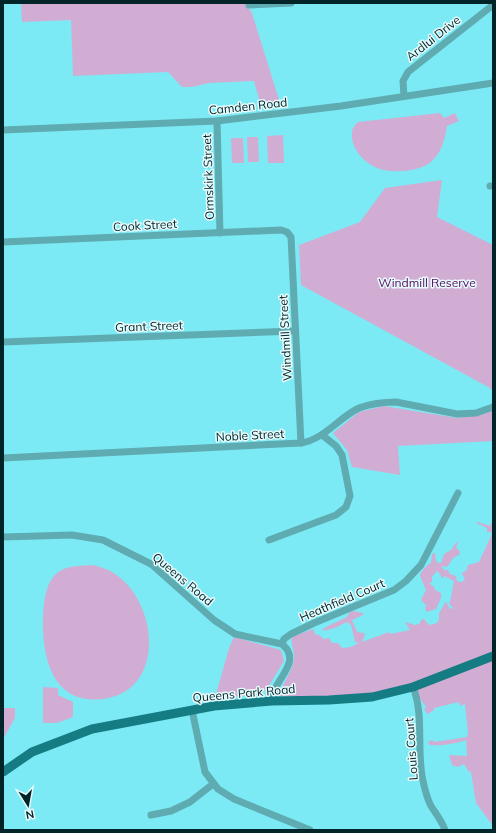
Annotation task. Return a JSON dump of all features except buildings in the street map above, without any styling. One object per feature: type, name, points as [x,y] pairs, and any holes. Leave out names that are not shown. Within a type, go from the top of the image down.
[{"type":"main road","name":"Queens Park Road","points":[[3,772],[32,752],[92,729],[214,706],[272,701],[329,700],[372,697],[413,687],[493,656]]},
{"type":"street","points":[[249,5],[291,3]]},
{"type":"street","name":"Ardlui Drive","points":[[404,96],[403,81],[405,75],[493,5]]},
{"type":"street","name":"Camden Road","points":[[3,130],[217,121],[269,116],[493,83]]},
{"type":"street","name":"Ormskirk Street","points":[[217,121],[220,232]]},
{"type":"street","name":"Cook Street","points":[[3,242],[220,232],[281,230],[287,232]]},
{"type":"street","name":"Windmill Street","points":[[287,232],[291,237],[300,444]]},
{"type":"street","name":"Grant Street","points":[[3,342],[295,331]]},
{"type":"street","name":"Noble Street","points":[[3,458],[300,444],[309,442],[322,435],[358,409],[388,402],[457,414],[476,413],[490,408]]},
{"type":"street","points":[[269,540],[331,518],[346,508],[350,496],[342,455],[336,446],[322,435]]},
{"type":"street","name":"Heathfield Court","points":[[282,644],[284,639],[291,634],[394,590],[406,581],[421,565],[458,493]]},
{"type":"street","name":"Queens Road","points":[[3,538],[72,535],[103,540],[151,564],[214,620],[235,634],[282,644]]},
{"type":"street","points":[[272,701],[274,690],[290,663],[290,655],[287,648],[282,644]]},
{"type":"street","name":"Louis Court","points":[[413,687],[420,714],[420,764],[426,796],[445,830]]},
{"type":"street","points":[[192,710],[205,772],[213,784],[234,799],[310,830]]},
{"type":"street","points":[[151,815],[171,811],[190,802],[213,784]]},
{"type":"green space","points":[[21,3],[245,3],[252,13],[280,103],[261,106],[254,81],[209,83],[192,87],[182,87],[168,72],[73,76],[71,20],[22,22]]},
{"type":"green space","points":[[440,113],[444,118],[455,113],[459,121],[447,126],[439,153],[433,160],[422,167],[406,171],[391,171],[377,168],[362,158],[353,143],[352,131],[358,122]]},
{"type":"green space","points":[[283,135],[284,163],[268,163],[267,136]]},
{"type":"green space","points":[[247,137],[258,137],[259,162],[248,162]]},
{"type":"green space","points":[[231,138],[243,138],[244,163],[232,163]]},
{"type":"green space","name":"Windmill Reserve","points":[[442,180],[437,217],[493,245],[493,392],[490,388],[301,285],[299,245],[360,222],[385,188]]},
{"type":"green space","points":[[384,406],[457,418],[484,414],[493,410],[493,441],[398,446],[400,475],[352,467],[347,450],[333,433],[359,412]]},
{"type":"green space","points":[[493,519],[493,826],[476,803],[471,772],[468,771],[464,764],[458,767],[452,765],[449,755],[467,756],[466,740],[443,745],[430,745],[428,743],[429,741],[433,740],[434,742],[467,737],[468,733],[465,704],[460,706],[459,702],[434,708],[434,710],[428,714],[424,710],[426,707],[414,690],[329,700],[280,696],[282,687],[293,663],[294,655],[292,637],[313,629],[315,634],[324,639],[329,638],[332,643],[338,643],[342,648],[351,647],[359,643],[355,642],[351,625],[347,622],[335,628],[323,631],[323,629],[347,617],[350,612],[353,611],[363,613],[363,615],[352,620],[357,632],[364,633],[365,635],[362,642],[389,632],[390,634],[410,630],[405,622],[415,625],[419,624],[422,619],[429,625],[437,623],[439,620],[439,613],[445,602],[450,609],[453,608],[449,604],[454,581],[444,576],[442,579],[437,571],[432,577],[432,582],[429,583],[435,590],[441,593],[441,598],[436,609],[427,612],[425,609],[426,605],[421,600],[426,590],[420,576],[421,573],[431,563],[432,554],[435,553],[436,561],[441,563],[444,554],[451,550],[459,541],[456,547],[460,552],[459,555],[454,557],[447,567],[442,567],[444,570],[448,570],[450,574],[456,576],[457,581],[462,582],[465,579],[462,574],[463,572],[466,571],[468,565],[479,562],[492,534],[491,532],[487,532],[487,528],[476,523],[490,526]]},
{"type":"green space","points":[[93,565],[112,572],[129,587],[140,604],[147,624],[149,644],[146,663],[138,680],[124,692],[103,699],[86,699],[72,694],[61,686],[48,662],[43,633],[45,598],[51,580],[55,575],[64,569],[76,566]]},
{"type":"green space","points":[[234,637],[281,650],[284,661],[267,689],[257,695],[215,698],[229,648]]},
{"type":"green space","points":[[43,687],[58,688],[58,695],[73,702],[73,717],[57,723],[43,723]]},
{"type":"green space","points":[[3,708],[15,708],[15,718],[3,739]]}]
